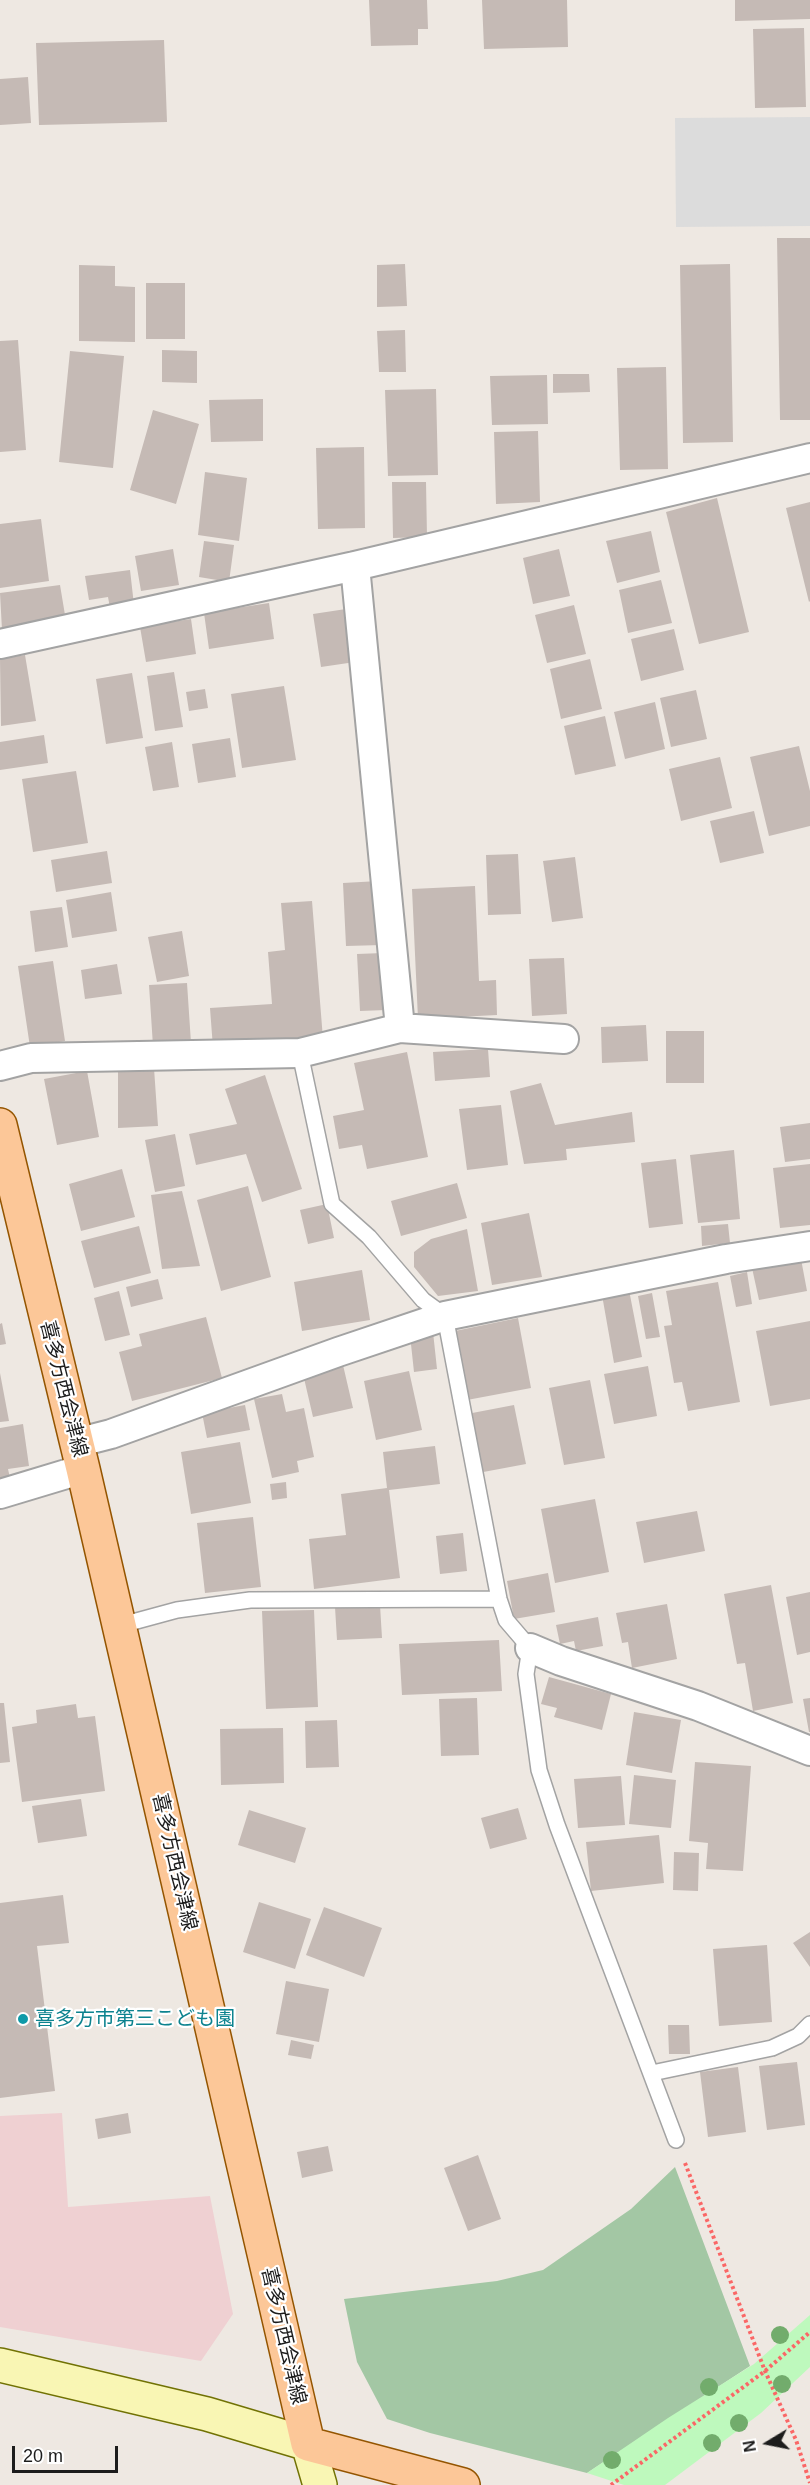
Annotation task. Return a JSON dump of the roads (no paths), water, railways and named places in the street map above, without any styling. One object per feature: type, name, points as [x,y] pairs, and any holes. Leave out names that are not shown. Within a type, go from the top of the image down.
[{"type":"main road","name":"喜多方西会津線","points":[[0,1125],[80,1456],[308,2444]]},
{"type":"main road","points":[[308,2444],[463,2485]]},
{"type":"street","points":[[0,644],[355,566],[810,458]]},
{"type":"street","points":[[355,566],[400,1028]]},
{"type":"street","points":[[0,1066],[31,1058],[300,1053],[400,1028],[564,1039]]},
{"type":"street","points":[[0,1494],[80,1456],[111,1434],[445,1316],[714,1261],[810,1246]]},
{"type":"street","points":[[530,1648],[561,1661],[698,1706],[810,1751]]},
{"type":"street","points":[[0,2365],[207,2414],[308,2444],[320,2485]]},
{"type":"lane","points":[[300,1053],[332,1204],[369,1237],[423,1300],[445,1316],[499,1599],[506,1620],[530,1648],[526,1674],[539,1770],[557,1825],[676,2140]]},
{"type":"lane","points":[[118,1626],[177,1610],[250,1600],[499,1599]]},
{"type":"lane","points":[[652,2073],[772,2048],[798,2036],[810,2024]]},
{"type":"place","name":"喜多方市第三こども園","points":[[23,2019]]}]
